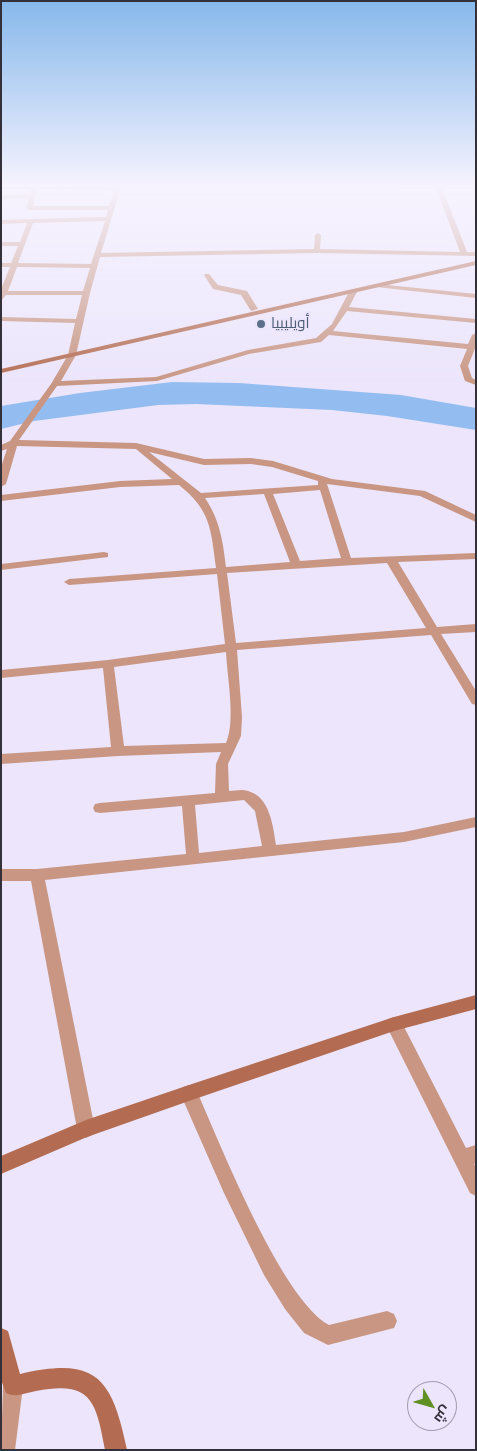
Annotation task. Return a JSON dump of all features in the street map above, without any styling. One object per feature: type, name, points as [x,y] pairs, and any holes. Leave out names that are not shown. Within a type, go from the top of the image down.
[{"type":"main road","points":[[1,371],[476,259]]},
{"type":"main road","points":[[1,366],[72,353],[353,292],[476,263]]},
{"type":"main road","points":[[1,1165],[86,1129],[189,1093],[394,1024],[476,1002]]},
{"type":"main road","points":[[1,1338],[8,1377],[62,1377],[81,1380],[93,1386],[104,1404],[116,1450]]},
{"type":"street","points":[[20,252],[2,296],[86,293]]},
{"type":"street","points":[[1,484],[13,444],[53,388],[72,353],[86,293],[99,252]]},
{"type":"street","points":[[98,255],[278,252]]},
{"type":"street","points":[[369,252],[476,254]]},
{"type":"street","points":[[1,265],[95,266]]},
{"type":"street","points":[[207,275],[216,287],[244,293],[254,310]]},
{"type":"street","points":[[378,286],[476,296]]},
{"type":"street","points":[[53,388],[157,379],[248,352],[309,343],[318,340],[328,333],[345,309],[353,292]]},
{"type":"street","points":[[345,309],[476,322]]},
{"type":"street","points":[[1,319],[79,321]]},
{"type":"street","points":[[328,333],[472,349]]},
{"type":"street","points":[[476,335],[464,366],[468,380],[476,383]]},
{"type":"street","points":[[1,448],[13,444],[136,446],[204,462],[251,461],[296,470],[322,483],[347,561]]},
{"type":"street","points":[[136,446],[199,496],[210,513],[218,535],[231,647],[236,717],[235,736],[222,764],[222,798]]},
{"type":"street","points":[[1,498],[120,484],[183,482]]},
{"type":"street","points":[[199,496],[268,492],[322,483],[397,489],[422,493],[476,520]]},
{"type":"street","points":[[268,492],[297,566]]},
{"type":"street","points":[[1,567],[104,554]]},
{"type":"street","points":[[70,582],[223,572],[347,561],[476,556]]},
{"type":"street","points":[[391,560],[475,699]]},
{"type":"street","points":[[1,674],[108,664],[231,647],[476,628]]},
{"type":"street","points":[[108,664],[118,751]]},
{"type":"street","points":[[1,759],[118,751],[229,748]]},
{"type":"street","points":[[100,808],[246,795],[253,798],[260,806],[270,850]]},
{"type":"street","points":[[188,800],[193,859]]},
{"type":"street","points":[[1,876],[37,875],[404,836],[476,822]]},
{"type":"street","points":[[37,875],[86,1129]]},
{"type":"street","points":[[394,1024],[468,1156],[476,1187]]},
{"type":"street","points":[[189,1093],[257,1243],[277,1280],[312,1327],[321,1335],[328,1335],[387,1321]]},
{"type":"street","points":[[4,1450],[8,1377]]},
{"type":"water","points":[[172,382],[239,383],[401,395],[476,408],[476,430],[387,416],[332,410],[196,404],[158,405],[34,421],[1,429],[1,406],[80,393]]},
{"type":"place","name":"أويليبيا","points":[[261,324]]}]
